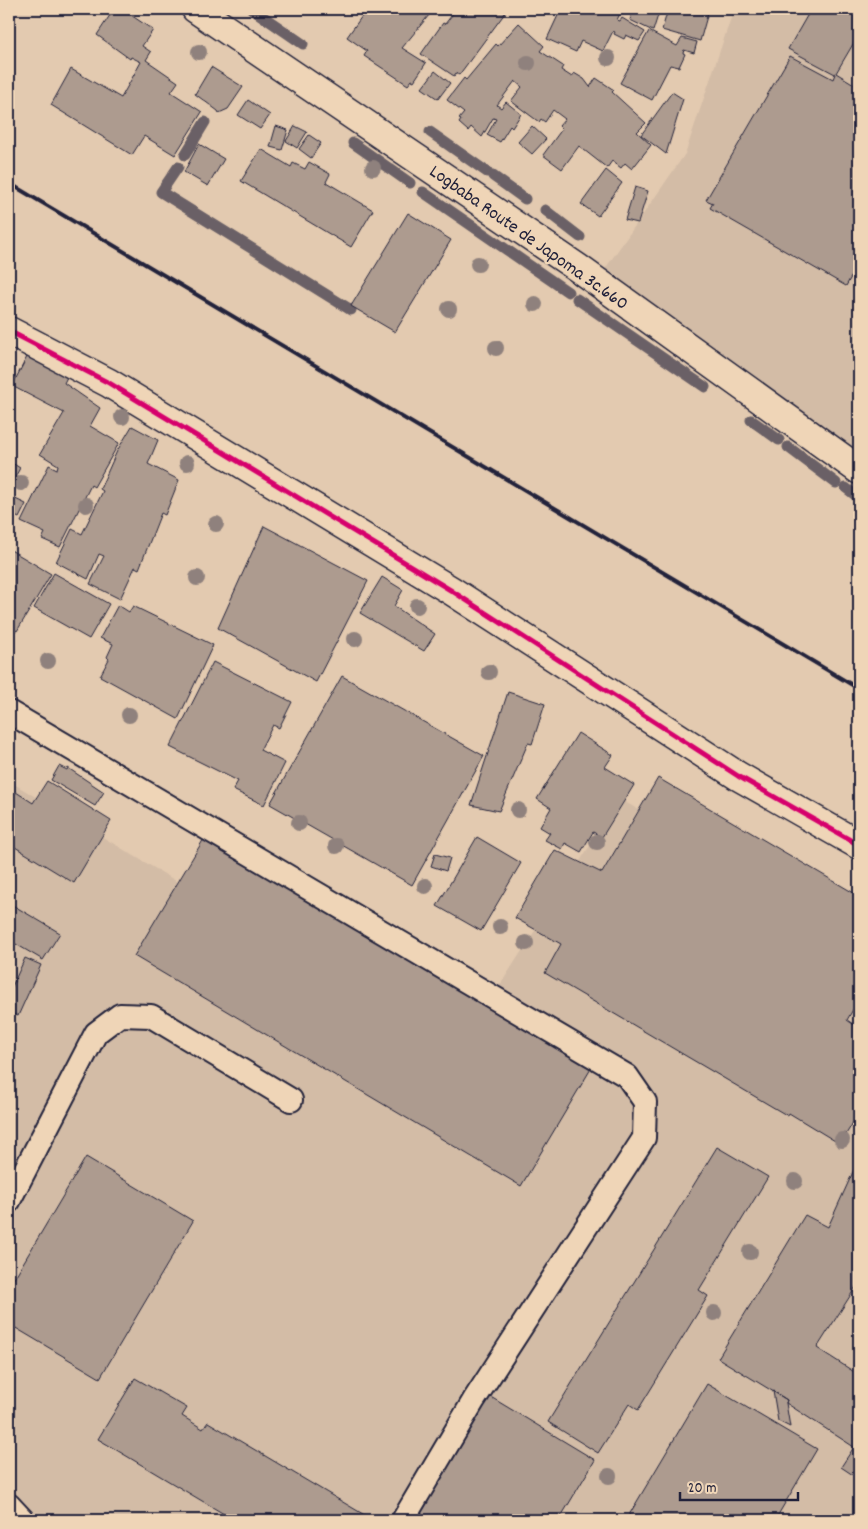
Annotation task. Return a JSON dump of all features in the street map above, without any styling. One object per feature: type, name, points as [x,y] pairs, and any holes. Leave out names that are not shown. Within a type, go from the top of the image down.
[{"type":"street","name":"Logbaba Route de Japoma 3c.660","points":[[196,9],[578,268],[859,470]]},
{"type":"street","points":[[9,331],[109,383],[427,575],[738,776],[859,845]]},
{"type":"lane","points":[[9,712],[627,1076],[645,1102],[644,1138],[474,1400],[403,1520]]},
{"type":"lane","points":[[9,1201],[96,1033],[120,1015],[151,1016],[291,1100]]},
{"type":"lane","points":[[9,1505],[23,1520]]},
{"type":"shaded area","points":[[734,9],[859,9],[859,464],[598,279],[685,154]]},
{"type":"shaded area","points":[[9,781],[458,1050],[620,799],[859,938],[859,1520],[9,1520]]},
{"type":"building","points":[[114,9],[122,9],[153,30],[142,46],[151,52],[146,60],[178,82],[171,92],[202,112],[175,155],[144,136],[132,155],[51,105],[71,69],[121,98],[141,62],[131,57],[130,59],[97,35]]},
{"type":"building","points":[[367,9],[434,9],[402,48],[426,63],[414,81],[412,80],[408,85],[364,56],[367,51],[347,37]]},
{"type":"building","points":[[452,9],[508,9],[459,75],[456,73],[454,76],[421,54],[443,23],[445,24],[455,11]]},
{"type":"building","points":[[561,9],[622,9],[617,20],[620,21],[622,18],[645,32],[639,41],[626,35],[624,39],[614,34],[615,32],[613,31],[603,51],[581,41],[576,52],[547,39]]},
{"type":"building","points":[[633,9],[660,9],[653,31],[630,20]]},
{"type":"building","points":[[668,9],[709,9],[700,41],[662,30]]},
{"type":"building","points":[[811,9],[859,9],[859,34],[836,73],[859,87],[859,263],[846,286],[710,208],[713,203],[706,200],[790,56],[833,79],[835,74],[788,49]]},
{"type":"building","points":[[519,23],[544,46],[540,51],[563,66],[561,70],[572,77],[574,73],[584,79],[590,87],[596,78],[614,90],[612,92],[646,123],[637,132],[651,145],[632,169],[625,163],[621,168],[612,161],[607,168],[579,146],[562,169],[543,155],[562,129],[559,126],[565,119],[553,110],[545,122],[541,119],[539,122],[511,101],[522,87],[515,81],[497,105],[501,108],[506,102],[521,114],[512,128],[510,126],[500,142],[487,135],[496,119],[493,118],[482,137],[471,127],[468,131],[459,123],[461,120],[459,119],[464,113],[447,100],[464,78],[466,80],[496,44],[498,46]]},
{"type":"building","points":[[649,31],[677,46],[682,38],[697,42],[694,53],[684,50],[683,53],[685,54],[679,67],[670,65],[652,100],[620,83]]},
{"type":"building","points":[[211,67],[243,87],[228,109],[219,113],[195,94]]},
{"type":"building","points":[[435,71],[450,83],[438,99],[422,88]]},
{"type":"building","points":[[672,92],[683,99],[666,154],[641,135]]},
{"type":"building","points":[[248,100],[270,115],[260,129],[238,115]]},
{"type":"building","points":[[276,126],[288,130],[282,150],[270,147]]},
{"type":"building","points":[[295,126],[307,132],[297,148],[286,141]]},
{"type":"building","points":[[532,126],[546,139],[532,154],[518,142]]},
{"type":"building","points":[[309,135],[321,143],[311,158],[299,149]]},
{"type":"building","points":[[199,144],[224,159],[208,186],[184,172]]},
{"type":"building","points":[[261,149],[291,167],[293,163],[305,169],[309,162],[330,174],[326,182],[373,210],[351,247],[241,181]]},
{"type":"building","points":[[606,170],[622,183],[598,216],[581,204]]},
{"type":"building","points":[[635,187],[648,191],[638,223],[625,220]]},
{"type":"building","points":[[408,213],[451,240],[395,332],[351,306]]},
{"type":"building","points":[[29,353],[68,375],[64,383],[100,408],[90,426],[119,443],[94,487],[91,485],[60,547],[42,539],[45,533],[21,522],[49,465],[57,469],[58,465],[40,454],[64,413],[12,386]]},
{"type":"building","points":[[132,426],[158,440],[148,464],[179,480],[165,515],[161,513],[139,569],[135,567],[120,599],[90,584],[104,556],[99,554],[88,579],[56,562],[72,529],[82,534],[103,491],[100,489],[117,451]]},
{"type":"building","points":[[9,461],[20,468],[9,488]]},
{"type":"building","points":[[9,496],[26,504],[19,518],[9,513]]},
{"type":"building","points":[[264,526],[368,581],[316,682],[218,628]]},
{"type":"building","points":[[9,549],[51,574],[17,631],[9,626]]},
{"type":"building","points":[[54,573],[109,604],[89,639],[34,608]]},
{"type":"building","points":[[382,577],[403,590],[394,606],[435,634],[424,651],[360,613]]},
{"type":"building","points":[[118,605],[129,612],[133,606],[213,645],[178,719],[100,676],[109,659],[107,657],[113,644],[100,638]]},
{"type":"building","points":[[213,662],[292,702],[279,728],[273,725],[260,750],[285,763],[264,805],[233,790],[238,781],[170,747]]},
{"type":"building","points":[[342,676],[484,756],[412,885],[270,804]]},
{"type":"building","points":[[508,692],[545,704],[532,744],[528,743],[499,811],[471,805]]},
{"type":"building","points":[[578,733],[613,755],[605,767],[634,785],[602,837],[593,832],[581,852],[565,843],[562,849],[545,840],[550,833],[540,827],[551,808],[537,799]]},
{"type":"building","points":[[59,766],[67,770],[68,768],[104,792],[95,806],[51,780]]},
{"type":"building","points":[[658,778],[859,896],[859,999],[847,1020],[859,1028],[859,1113],[840,1144],[789,1113],[788,1116],[545,973],[561,944],[515,918],[555,850],[602,873]]},
{"type":"building","points":[[47,781],[111,821],[74,883],[9,845],[9,804],[16,792],[33,803]]},
{"type":"building","points":[[205,837],[592,1067],[521,1186],[134,956]]},
{"type":"building","points":[[477,837],[521,863],[481,931],[437,906]]},
{"type":"building","points":[[435,854],[450,858],[446,871],[431,866]]},
{"type":"building","points":[[9,903],[60,933],[43,960],[9,940]]},
{"type":"building","points":[[25,958],[41,965],[18,1016],[9,1012],[9,993]]},
{"type":"building","points":[[717,1147],[768,1177],[699,1290],[708,1296],[638,1410],[629,1404],[598,1453],[548,1422]]},
{"type":"building","points":[[86,1157],[193,1221],[100,1378],[9,1324],[9,1287]]},
{"type":"building","points":[[858,1161],[859,1282],[817,1348],[859,1375],[859,1470],[857,1469],[853,1475],[841,1467],[854,1447],[786,1403],[787,1400],[718,1358],[805,1215],[828,1227]]},
{"type":"building","points":[[135,1378],[187,1408],[182,1416],[203,1429],[208,1422],[373,1520],[234,1520],[98,1439]]},
{"type":"building","points":[[707,1384],[817,1449],[775,1520],[626,1520]]},
{"type":"building","points":[[773,1391],[787,1400],[790,1427],[778,1421]]},
{"type":"building","points":[[489,1396],[595,1460],[559,1520],[414,1520]]},
{"type":"waterway","points":[[252,9],[303,44]]},
{"type":"waterway","points":[[185,155],[205,122]]},
{"type":"waterway","points":[[430,132],[487,172]]},
{"type":"waterway","points":[[353,143],[410,183]]},
{"type":"waterway","points":[[178,167],[161,192],[351,310]]},
{"type":"waterway","points":[[493,176],[525,199]]},
{"type":"waterway","points":[[423,192],[568,292]]},
{"type":"waterway","points":[[545,210],[580,237]]},
{"type":"waterway","points":[[577,299],[705,387]]},
{"type":"waterway","points":[[751,420],[779,440]]},
{"type":"waterway","points":[[788,447],[836,483]]},
{"type":"waterway","points":[[846,488],[859,498]]},
{"type":"railway","points":[[9,183],[859,689]]},
{"type":"cycle path","points":[[9,331],[109,383],[452,591],[738,776],[859,845]]}]
